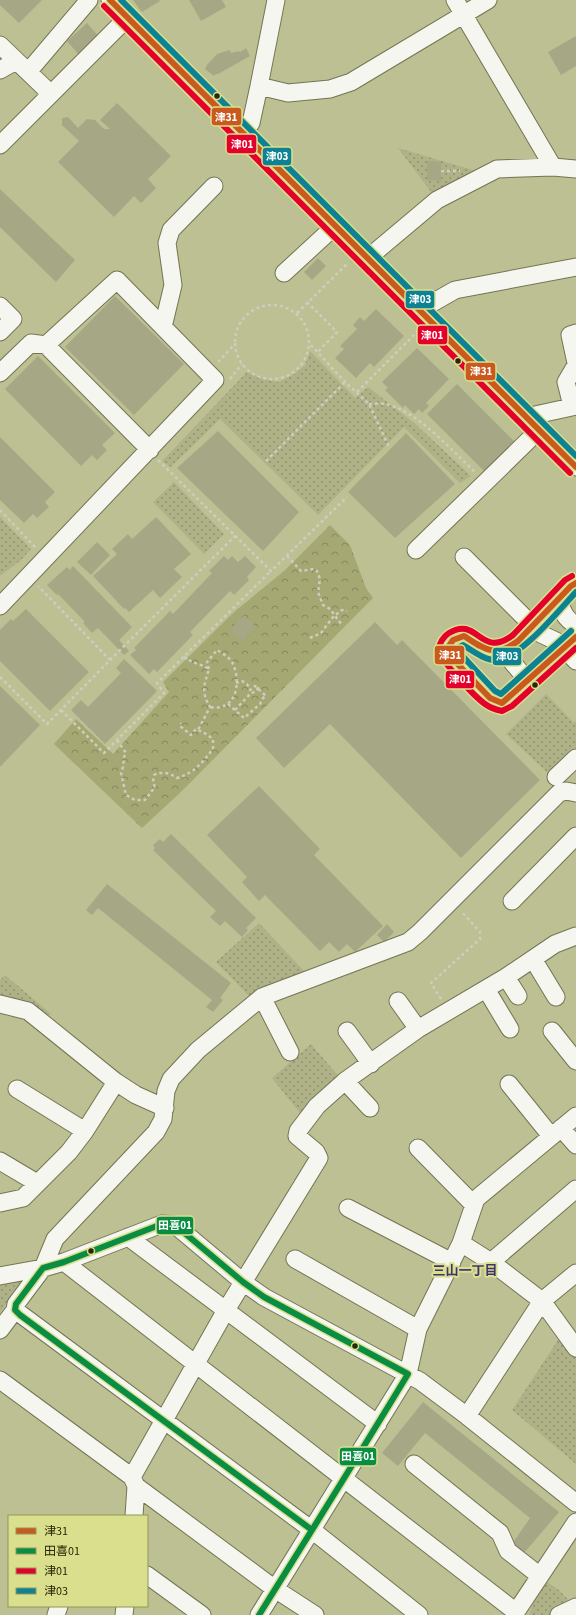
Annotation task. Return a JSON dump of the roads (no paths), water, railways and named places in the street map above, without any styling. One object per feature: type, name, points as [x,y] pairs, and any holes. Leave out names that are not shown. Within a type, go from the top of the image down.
[{"type":"street","points":[[0,70],[22,66],[89,0]]},
{"type":"street","points":[[110,0],[241,134],[368,258],[576,467]]},
{"type":"street","points":[[241,134],[251,123],[276,0]]},
{"type":"street","points":[[259,86],[288,93],[330,89],[351,82],[459,7],[488,0]]},
{"type":"street","points":[[459,7],[553,167]]},
{"type":"street","points":[[0,145],[118,27]]},
{"type":"street","points":[[0,45],[51,94]]},
{"type":"street","points":[[368,258],[438,200],[497,169],[553,167],[576,169]]},
{"type":"street","points":[[163,327],[173,285],[167,243],[171,230],[214,186]]},
{"type":"street","points":[[284,273],[335,226]]},
{"type":"street","points":[[420,310],[455,290],[576,267]]},
{"type":"street","points":[[0,606],[153,454],[215,380],[117,280],[46,345]]},
{"type":"street","points":[[0,306],[13,319],[0,332]]},
{"type":"street","points":[[526,417],[574,406],[566,382],[576,364],[570,335],[576,333]]},
{"type":"street","points":[[0,373],[31,343],[46,345],[153,454]]},
{"type":"street","points":[[416,550],[539,430]]},
{"type":"street","points":[[464,557],[533,626],[545,636],[558,642],[576,660]]},
{"type":"street","points":[[576,583],[571,586],[514,644],[503,651],[494,652],[485,650],[464,636],[455,638],[448,643],[447,649],[450,656],[490,698],[502,703],[576,636]]},
{"type":"street","points":[[560,597],[560,606],[565,617],[576,625]]},
{"type":"street","points":[[503,651],[528,681]]},
{"type":"street","points":[[556,777],[576,758]]},
{"type":"street","points":[[0,1330],[15,1310],[16,1304],[43,1268],[55,1239],[156,1132],[163,1119],[166,1092],[171,1079],[198,1050],[262,997],[408,942],[420,932],[559,793],[566,791],[576,793]]},
{"type":"street","points":[[512,901],[576,836]]},
{"type":"street","points":[[134,1515],[134,1482],[164,1420],[226,1310],[319,1158],[316,1152],[297,1136],[298,1131],[317,1106],[345,1081],[371,1064],[418,1029],[506,977],[555,944],[576,936]]},
{"type":"street","points":[[533,959],[556,997]]},
{"type":"street","points":[[506,977],[518,996]]},
{"type":"street","points":[[486,989],[510,1029]]},
{"type":"street","points":[[262,997],[290,1052]]},
{"type":"street","points":[[398,1001],[418,1029]]},
{"type":"street","points":[[2,1008],[28,1011],[116,1082],[136,1095],[164,1108]]},
{"type":"street","points":[[347,1031],[371,1064]]},
{"type":"street","points":[[552,1031],[576,1061]]},
{"type":"street","points":[[345,1081],[370,1108]]},
{"type":"street","points":[[0,1203],[23,1198],[69,1152],[85,1131],[116,1082]]},
{"type":"street","points":[[509,1084],[556,1132],[576,1145]]},
{"type":"street","points":[[17,1089],[85,1131]]},
{"type":"street","points":[[259,1615],[408,1374],[418,1328],[461,1243],[476,1200],[576,1116]]},
{"type":"street","points":[[418,1148],[474,1205]]},
{"type":"street","points":[[0,1161],[37,1183]]},
{"type":"street","points":[[491,1262],[576,1189]]},
{"type":"street","points":[[348,1208],[452,1262]]},
{"type":"street","points":[[0,1276],[43,1268],[64,1262],[162,1224],[175,1225],[243,1282],[264,1297],[420,1381],[467,1416],[576,1503]]},
{"type":"street","points":[[128,1237],[378,1424]]},
{"type":"street","points":[[461,1243],[491,1262],[542,1300],[576,1348]]},
{"type":"street","points":[[295,1259],[418,1328]]},
{"type":"street","points":[[64,1262],[515,1613],[576,1522]]},
{"type":"street","points":[[467,1416],[542,1300],[576,1273]]},
{"type":"street","points":[[15,1310],[312,1530],[419,1615]]},
{"type":"street","points":[[0,1380],[275,1588],[315,1615]]},
{"type":"street","points":[[414,1464],[500,1533],[508,1551],[540,1576]]},
{"type":"street","points":[[148,1576],[202,1615]]},
{"type":"street","points":[[560,1615],[576,1607]]},
{"type":"district","name":"三山一丁目","points":[[465,1270]]}]
